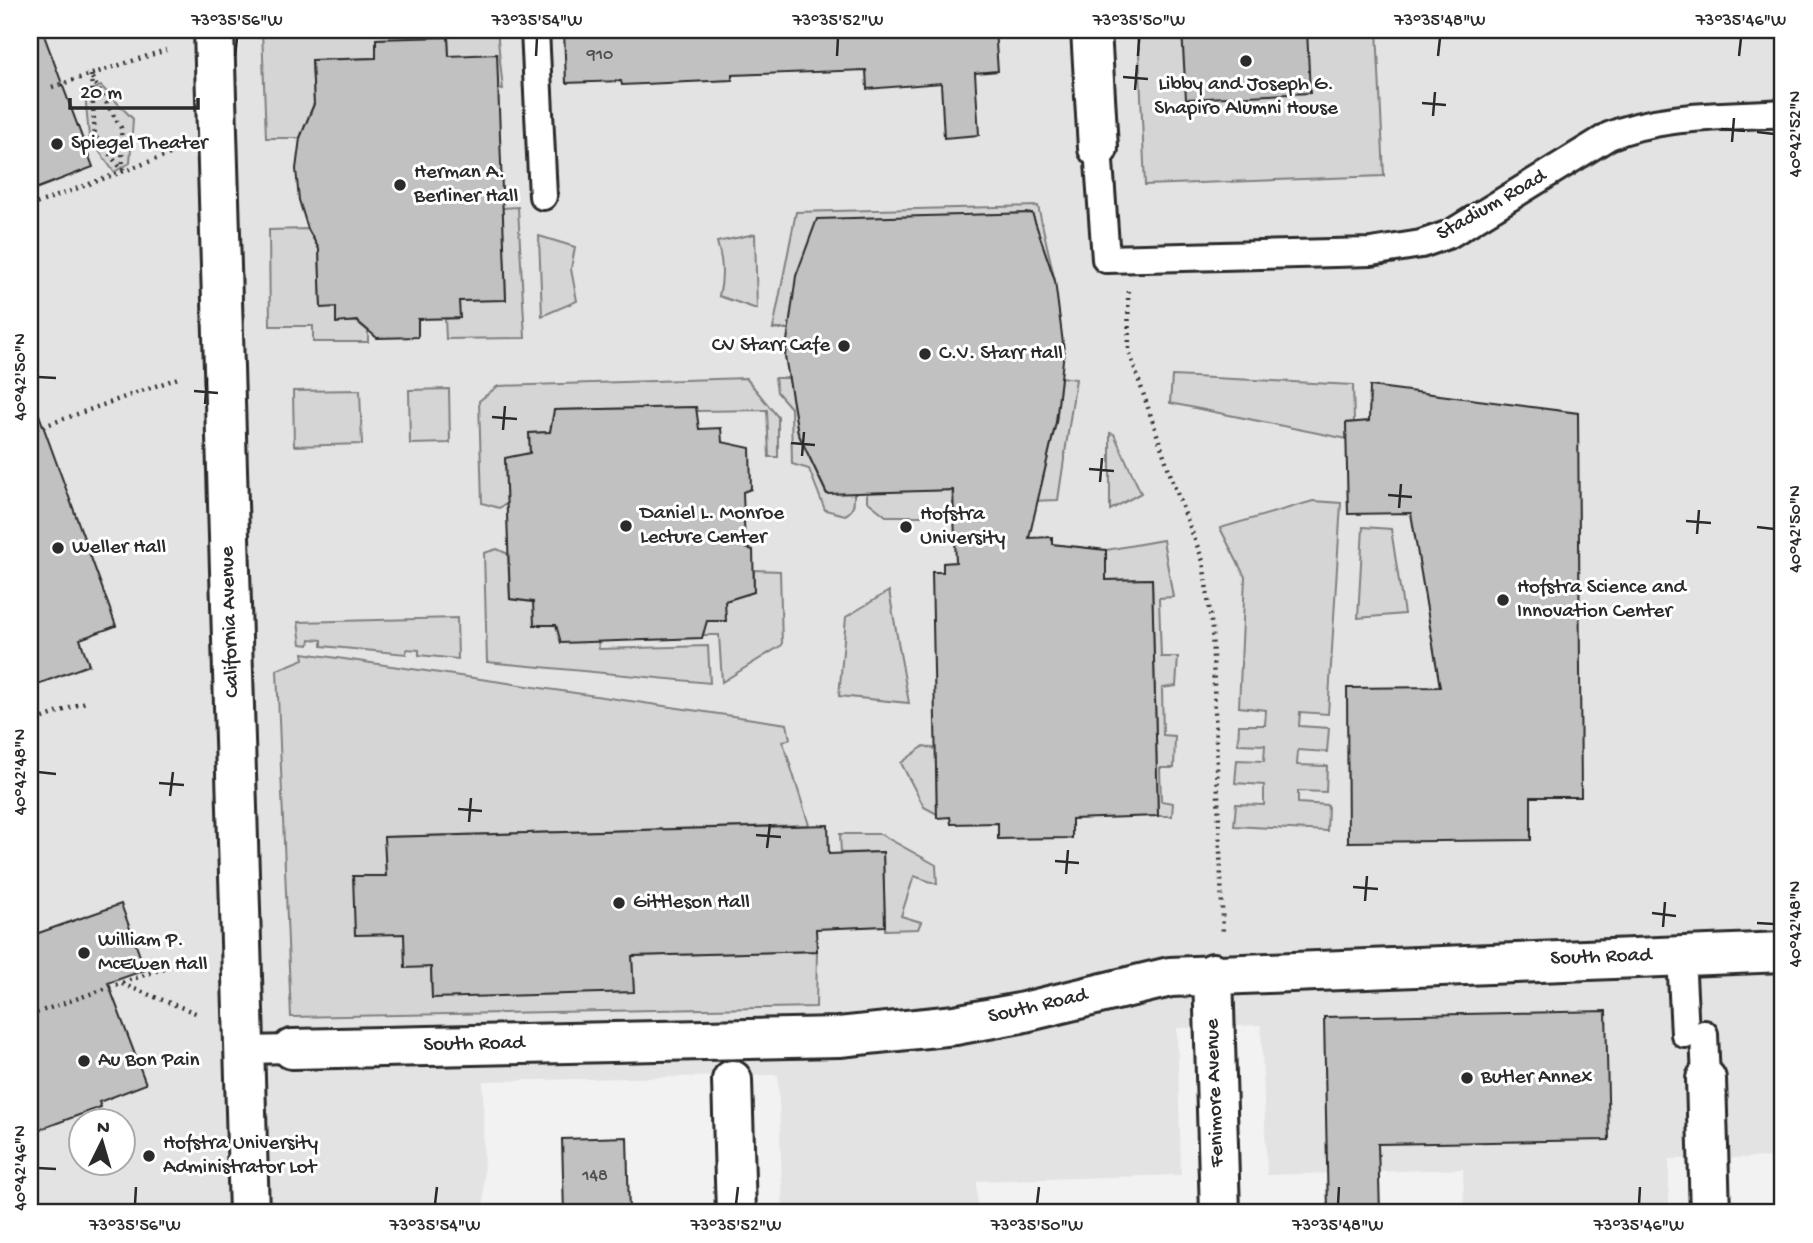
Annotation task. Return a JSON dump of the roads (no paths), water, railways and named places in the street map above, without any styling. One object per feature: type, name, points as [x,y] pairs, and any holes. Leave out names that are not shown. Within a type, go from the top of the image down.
[{"type":"street","name":"California Avenue","points":[[214,30],[249,1213]]},
{"type":"street","points":[[1091,30],[1098,148]]},
{"type":"street","name":"South Road","points":[[292,1049],[839,1037],[934,1029],[1020,1013],[1170,977],[1783,952]]},
{"type":"street","name":"Fenimore Avenue","points":[[1219,973],[1220,1213]]},
{"type":"street","points":[[1706,1079],[1710,1213]]},
{"type":"street","points":[[732,1080],[736,1213]]},
{"type":"lane","points":[[534,30],[543,196]]},
{"type":"lane","name":"Stadium Road","points":[[1098,148],[1117,259],[1371,252],[1421,244],[1450,233],[1609,136],[1629,128],[1654,122],[1783,113]]},
{"type":"lane","points":[[1681,955],[1706,1079]]},
{"type":"lane","points":[[244,1050],[292,1049]]},
{"type":"place","name":"Libby and Joseph G. Shapiro Alumni House","points":[[1246,61]]},
{"type":"place","name":"Spiegel Theater","points":[[57,144]]},
{"type":"place","name":"Herman A. Berliner Hall","points":[[400,185]]},
{"type":"place","name":"CV Starr Cafe","points":[[844,346]]},
{"type":"place","name":"C.V. Starr Hall","points":[[925,354]]},
{"type":"place","name":"Daniel L. Monroe Lecture Center","points":[[626,526]]},
{"type":"place","name":"Hofstra University","points":[[906,527]]},
{"type":"place","name":"Weller Hall","points":[[58,548]]},
{"type":"place","name":"Hofstra Science and Innovation Center","points":[[1503,600]]},
{"type":"place","name":"Gittleson Hall","points":[[619,903]]},
{"type":"place","name":"William P. McEwen Hall","points":[[84,953]]},
{"type":"place","name":"Au Bon Pain","points":[[84,1061]]},
{"type":"place","name":"Butler Annex","points":[[1467,1078]]},
{"type":"place","name":"Hofstra University Administrator Lot","points":[[149,1156]]}]
